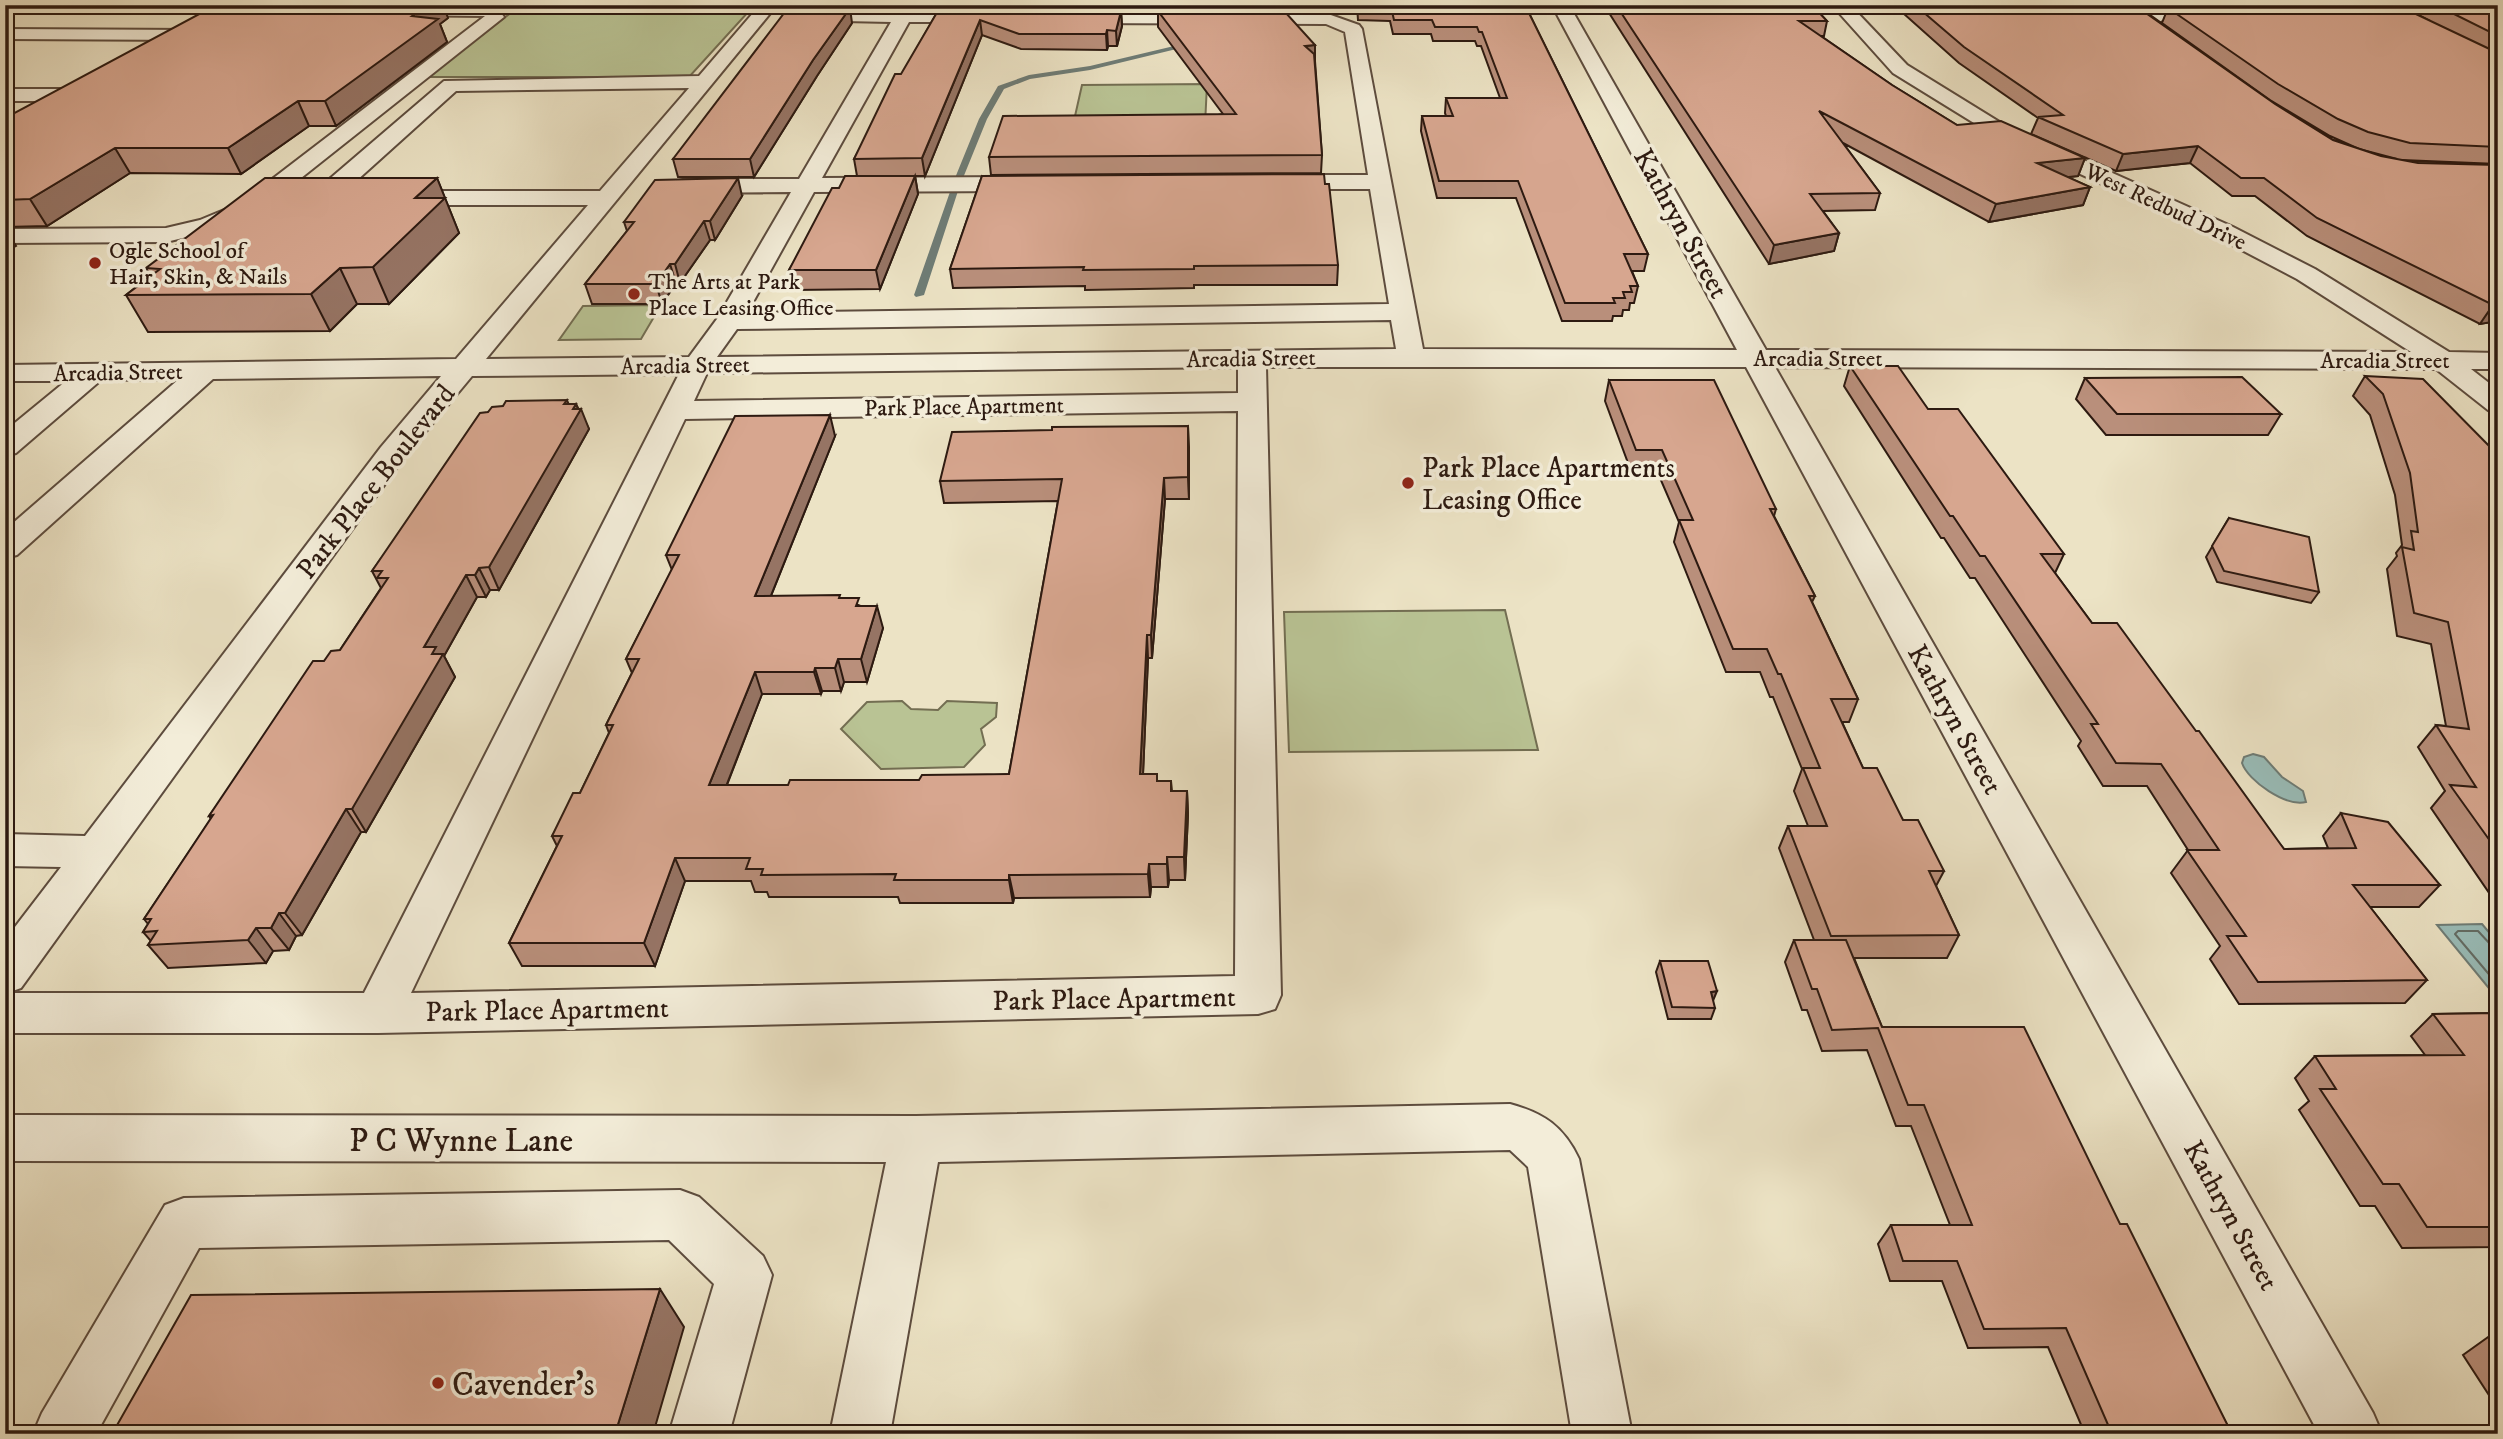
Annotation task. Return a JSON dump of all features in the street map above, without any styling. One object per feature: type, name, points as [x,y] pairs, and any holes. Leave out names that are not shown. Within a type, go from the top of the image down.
[{"type":"street","name":"Kathryn Street","points":[[1560,5],[2352,1434]]},
{"type":"street","name":"West Redbud Drive","points":[[1840,5],[1900,69],[1962,109],[2225,232],[2306,274],[2442,360],[2498,404]]},
{"type":"street","points":[[5,236],[166,235],[208,225],[249,208],[495,17],[491,12],[478,10],[367,10]]},
{"type":"street","points":[[764,10],[903,17],[999,17]]},
{"type":"street","name":"Park Place Boulevard","points":[[5,975],[392,453],[764,10]]},
{"type":"street","points":[[2201,63],[2152,30],[2148,25],[2150,19],[2155,15],[2177,11],[2241,11]]},
{"type":"street","name":"Park Place Apartment","points":[[378,1013],[697,365],[729,321],[903,17]]},
{"type":"street","points":[[1054,18],[1314,19],[1346,25],[1353,29],[1401,312],[1411,356]]},
{"type":"street","points":[[5,34],[199,32],[158,54]]},
{"type":"street","points":[[642,187],[611,192],[333,198],[334,187],[451,85],[704,82]]},
{"type":"street","points":[[47,114],[102,85]]},
{"type":"street","points":[[5,95],[83,95]]},
{"type":"street","points":[[1252,183],[1378,182]]},
{"type":"street","points":[[669,187],[1056,184]]},
{"type":"street","points":[[729,321],[1401,312]]},
{"type":"street","name":"Arcadia Street","points":[[5,373],[697,365],[1252,380],[1411,356],[2498,361]]},
{"type":"street","points":[[5,548],[207,370]]},
{"type":"street","points":[[5,447],[94,372]]},
{"type":"street","name":"Park Place Apartment","points":[[5,1013],[378,1013],[1258,995],[1252,380],[676,410]]},
{"type":"street","points":[[5,850],[96,852]]},
{"type":"street","name":"P C Wynne Lane","points":[[5,1138],[916,1139],[1501,1127],[1523,1130],[1543,1143],[1553,1159],[1579,1290],[1602,1434]]},
{"type":"street","points":[[860,1434],[916,1139]]},
{"type":"street","points":[[63,1434],[184,1223],[680,1215],[744,1275],[699,1434]]},
{"type":"green space","points":[[516,9],[750,10],[689,77],[427,77]]},
{"type":"green space","points":[[1207,84],[1205,125],[1073,125],[1082,85]]},
{"type":"green space","points":[[661,305],[641,339],[559,340],[583,306]]},
{"type":"green space","points":[[1505,610],[1538,750],[1289,752],[1284,612]]},
{"type":"green space","points":[[902,701],[911,709],[938,710],[947,701],[997,703],[996,717],[981,729],[985,745],[964,767],[881,769],[841,729],[867,702]]},
{"type":"water","points":[[2253,754],[2264,757],[2282,777],[2303,791],[2306,802],[2288,801],[2260,785],[2242,763],[2244,757]]},
{"type":"water","points":[[2482,924],[2498,943],[2498,992],[2492,992],[2437,925]]},
{"type":"building","points":[[216,5],[428,5],[412,16],[438,19],[325,101],[298,101],[228,148],[115,148],[30,199],[5,200],[5,118]]},
{"type":"building","points":[[1358,5],[1525,5],[1648,254],[1624,254],[1638,286],[1630,286],[1632,292],[1623,292],[1625,298],[1613,298],[1615,303],[1565,303],[1518,181],[1439,181],[1422,116],[1453,116],[1446,98],[1507,98],[1482,32],[1479,32],[1477,27],[1435,27],[1432,20],[1394,20],[1391,7]]},
{"type":"building","points":[[1616,5],[1812,5],[1827,21],[1799,21],[1892,85],[1957,125],[2001,121],[2085,158],[2037,163],[2090,187],[1996,204],[1819,111],[1880,193],[1810,194],[1839,233],[1774,245]]},
{"type":"building","points":[[1915,5],[2147,5],[2143,11],[2275,104],[2333,140],[2381,156],[2418,163],[2498,165],[2498,304],[2493,305],[2317,218],[2264,178],[2241,178],[2198,146],[2123,154],[2038,117],[2063,115],[1964,47]]},
{"type":"building","points":[[2179,5],[2397,5],[2498,53],[2498,147],[2410,143],[2368,132],[2338,119],[2278,84],[2168,8]]},
{"type":"building","points":[[2436,5],[2498,5],[2498,36]]},
{"type":"building","points":[[788,8],[850,8],[813,60],[750,159],[673,159]]},
{"type":"building","points":[[939,9],[1121,11],[1116,31],[1107,30],[1106,34],[1019,34],[980,20],[922,158],[854,159],[895,74],[901,74]]},
{"type":"building","points":[[1158,11],[1286,13],[1315,45],[1305,46],[1314,54],[1322,155],[989,157],[1003,116],[1236,114]]},
{"type":"building","points":[[1324,174],[1325,184],[1329,184],[1338,265],[1194,266],[1194,269],[950,269],[982,176]]},
{"type":"building","points":[[845,176],[915,176],[876,270],[789,270],[832,188],[839,188]]},
{"type":"building","points":[[265,178],[437,178],[415,198],[445,198],[373,267],[340,268],[311,294],[126,295],[160,269],[146,268]]},
{"type":"building","points":[[738,178],[710,221],[704,221],[675,264],[670,264],[656,284],[585,284],[634,222],[624,222],[655,180]]},
{"type":"building","points":[[1850,366],[1898,366],[1928,409],[1958,409],[2064,554],[2041,554],[2092,623],[2117,623],[2284,849],[2356,848],[2341,813],[2388,822],[2440,885],[2353,885],[2427,980],[2258,982],[2227,936],[2246,936],[2187,850],[2219,850],[2161,764],[2116,763],[2091,724],[2098,724],[1985,556],[1980,556],[1953,516],[1950,516]]},
{"type":"building","points":[[2365,376],[2423,379],[2498,455],[2498,852],[2450,785],[2476,787],[2436,725],[2469,729],[2448,622],[2414,613],[2402,547],[2414,550],[2411,531],[2418,532],[2410,473],[2383,394]]},
{"type":"building","points":[[2242,377],[2281,414],[2117,414],[2085,378]]},
{"type":"building","points":[[1609,380],[1714,380],[1776,509],[1770,509],[1815,596],[1809,596],[1858,699],[1831,699],[1863,768],[1877,768],[1903,820],[1918,820],[1944,871],[1929,871],[1959,935],[1831,936],[1788,826],[1827,826],[1803,768],[1820,768],[1781,674],[1778,674],[1767,649],[1733,649],[1679,520],[1693,520],[1662,450],[1636,450]]},
{"type":"building","points":[[567,400],[564,404],[576,404],[573,409],[581,409],[489,567],[479,568],[475,575],[466,575],[424,647],[436,647],[432,654],[443,654],[352,809],[346,809],[285,913],[279,913],[271,928],[256,928],[248,940],[148,945],[157,931],[143,932],[151,919],[144,919],[313,661],[324,661],[331,651],[340,650],[388,578],[377,578],[382,571],[372,571],[480,413],[488,412],[492,407],[503,406],[506,401]]},
{"type":"building","points":[[830,415],[755,596],[840,595],[839,598],[859,598],[856,606],[877,606],[861,659],[838,659],[835,668],[815,668],[814,672],[755,672],[709,785],[788,785],[790,780],[919,780],[922,775],[1009,774],[1062,479],[940,481],[952,432],[1052,430],[1052,427],[1188,426],[1188,477],[1164,478],[1151,635],[1147,635],[1140,774],[1157,774],[1157,781],[1171,781],[1171,791],[1187,791],[1184,857],[1167,857],[1167,864],[1149,864],[1148,874],[1009,875],[1009,880],[894,880],[896,874],[761,875],[763,869],[746,869],[750,858],[675,858],[644,943],[509,943],[562,836],[552,836],[573,793],[580,793],[613,725],[606,725],[639,659],[626,659],[679,555],[666,555],[735,416]]},
{"type":"building","points":[[2229,518],[2309,537],[2319,592],[2224,571],[2212,546]]},
{"type":"building","points":[[1794,940],[1846,940],[1882,1027],[2024,1027],[2120,1224],[2127,1224],[2232,1434],[2112,1434],[2066,1328],[1984,1329],[1957,1261],[1903,1261],[1891,1225],[1972,1225],[1924,1105],[1908,1105],[1878,1028],[1832,1030],[1817,989],[1812,989]]},
{"type":"building","points":[[1660,961],[1708,961],[1717,991],[1711,992],[1715,1008],[1672,1007]]},
{"type":"building","points":[[2498,1013],[2498,1153],[2490,1153],[2498,1163],[2498,1227],[2427,1227],[2399,1184],[2383,1184],[2320,1089],[2336,1089],[2315,1056],[2464,1055],[2433,1014]]},
{"type":"building","name":"Cavender's","points":[[660,1289],[615,1434],[112,1434],[191,1295]]},
{"type":"building","points":[[2491,1335],[2498,1335],[2498,1345]]},
{"type":"building","points":[[1244,1429],[1244,1434],[1142,1434],[1142,1431]]},
{"type":"waterway","points":[[1302,16],[1305,5]]},
{"type":"waterway","points":[[959,178],[983,119],[1001,88],[1029,77],[1090,68],[1191,44]]},
{"type":"waterway","points":[[919,295],[954,191]]},
{"type":"place","name":"Ogle School of Hair, Skin, & Nails","points":[[95,263]]},
{"type":"place","name":"The Arts at Park Place Leasing Office","points":[[634,294]]},
{"type":"place","name":"Park Place Apartments Leasing Office","points":[[1408,483]]},
{"type":"place","name":"Cavender's","points":[[438,1383]]}]
